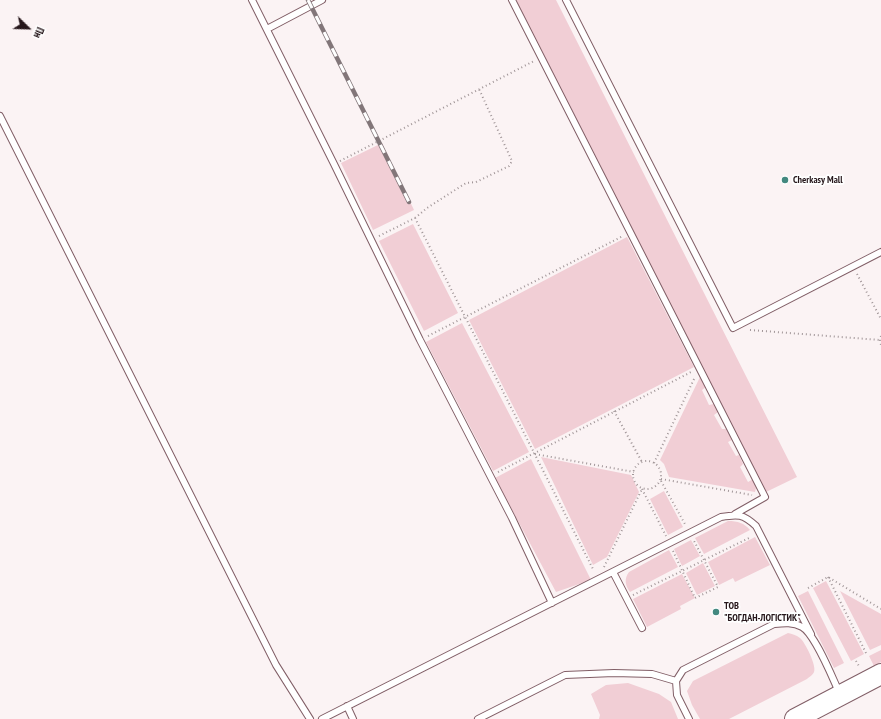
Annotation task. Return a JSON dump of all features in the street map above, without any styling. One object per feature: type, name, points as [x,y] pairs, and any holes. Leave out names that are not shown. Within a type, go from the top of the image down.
[{"type":"main road","points":[[800,718],[881,674]]},
{"type":"lane","points":[[252,0],[552,603]]},
{"type":"lane","points":[[267,29],[322,0]]},
{"type":"lane","points":[[322,719],[721,517],[735,514],[765,497],[629,233],[542,57],[512,0]]},
{"type":"lane","points":[[566,0],[733,328],[881,252]]},
{"type":"lane","points":[[0,116],[276,665],[310,719]]},
{"type":"lane","points":[[735,514],[747,518],[760,532],[841,695]]},
{"type":"lane","points":[[613,572],[642,628]]},
{"type":"lane","points":[[689,719],[677,695],[676,680],[683,670],[774,624],[792,623],[802,627],[811,634]]},
{"type":"lane","points":[[478,719],[566,675],[614,673],[652,674],[676,680]]},
{"type":"lane","points":[[347,706],[353,719]]},
{"type":"path","points":[[334,164],[542,57]]},
{"type":"path","points":[[372,240],[415,218],[427,208],[466,183],[476,182],[508,166],[512,161],[479,89]]},
{"type":"path","points":[[415,218],[598,580]]},
{"type":"path","points":[[420,340],[629,233]]},
{"type":"path","points":[[853,267],[881,319]]},
{"type":"path","points":[[733,328],[880,340]]},
{"type":"path","points":[[881,336],[881,345]]},
{"type":"path","points":[[490,476],[699,368]]},
{"type":"path","points":[[654,463],[699,368]]},
{"type":"path","points":[[614,411],[642,462]]},
{"type":"path","points":[[534,453],[634,472]]},
{"type":"path","points":[[646,461],[654,463],[662,472],[661,480],[655,488],[647,490],[642,489],[633,479],[637,465],[646,461]]},
{"type":"path","points":[[661,480],[765,497]]},
{"type":"path","points":[[661,480],[718,587],[695,598]]},
{"type":"path","points":[[598,580],[642,489]]},
{"type":"path","points":[[627,598],[760,532]]},
{"type":"path","points":[[808,588],[828,577]]},
{"type":"path","points":[[828,577],[881,610]]},
{"type":"path","points":[[828,577],[868,655]]},
{"type":"shaded area","points":[[516,0],[556,0],[797,477],[766,492]]},
{"type":"shaded area","points":[[382,143],[414,210],[373,230],[341,163]]},
{"type":"shaded area","points":[[413,224],[458,313],[424,331],[379,241]]},
{"type":"shaded area","points":[[627,237],[694,367],[535,449],[469,320]]},
{"type":"shaded area","points":[[462,323],[529,452],[493,471],[426,342]]},
{"type":"shaded area","points":[[700,377],[706,387],[702,390],[709,405],[714,404],[718,412],[714,415],[722,429],[726,429],[732,440],[728,442],[736,456],[739,455],[743,464],[740,467],[748,482],[753,479],[756,488],[755,492],[669,477],[664,464],[660,460]]},
{"type":"shaded area","points":[[541,457],[631,475],[639,492],[607,557],[593,565]]},
{"type":"shaded area","points":[[531,459],[591,580],[556,592],[495,478]]},
{"type":"shaded area","points":[[664,491],[683,527],[668,535],[650,499]]},
{"type":"shaded area","points":[[728,521],[740,523],[750,530],[704,554],[695,538]]},
{"type":"shaded area","points":[[755,537],[770,565],[735,582],[733,578],[719,585],[708,562]]},
{"type":"shaded area","points":[[691,540],[700,556],[682,566],[674,549]]},
{"type":"shaded area","points":[[669,550],[678,567],[630,592],[626,582],[626,577],[629,572]]},
{"type":"shaded area","points":[[703,563],[715,586],[697,595],[686,573]]},
{"type":"shaded area","points":[[682,574],[695,598],[680,606],[681,609],[647,627],[633,599]]},
{"type":"shaded area","points":[[826,581],[864,654],[851,661],[813,588]]},
{"type":"shaded area","points":[[808,591],[844,663],[834,668],[798,596]]},
{"type":"shaded area","points":[[840,591],[881,614],[881,645],[870,650]]},
{"type":"shaded area","points":[[788,633],[798,637],[805,644],[814,665],[814,672],[812,675],[729,719],[700,719],[692,705],[687,691],[693,681]]},
{"type":"shaded area","points":[[881,650],[881,662],[874,666],[869,656]]},
{"type":"shaded area","points":[[628,683],[659,694],[671,702],[678,719],[599,719],[600,715],[591,694],[606,685]]},
{"type":"railway","points":[[308,0],[409,202]]},
{"type":"place","name":"Cherkasy Mall","points":[[785,180]]},
{"type":"place","name":"ТОВ \"БОГДАН-ЛОГІСТИК\"","points":[[716,612]]}]
